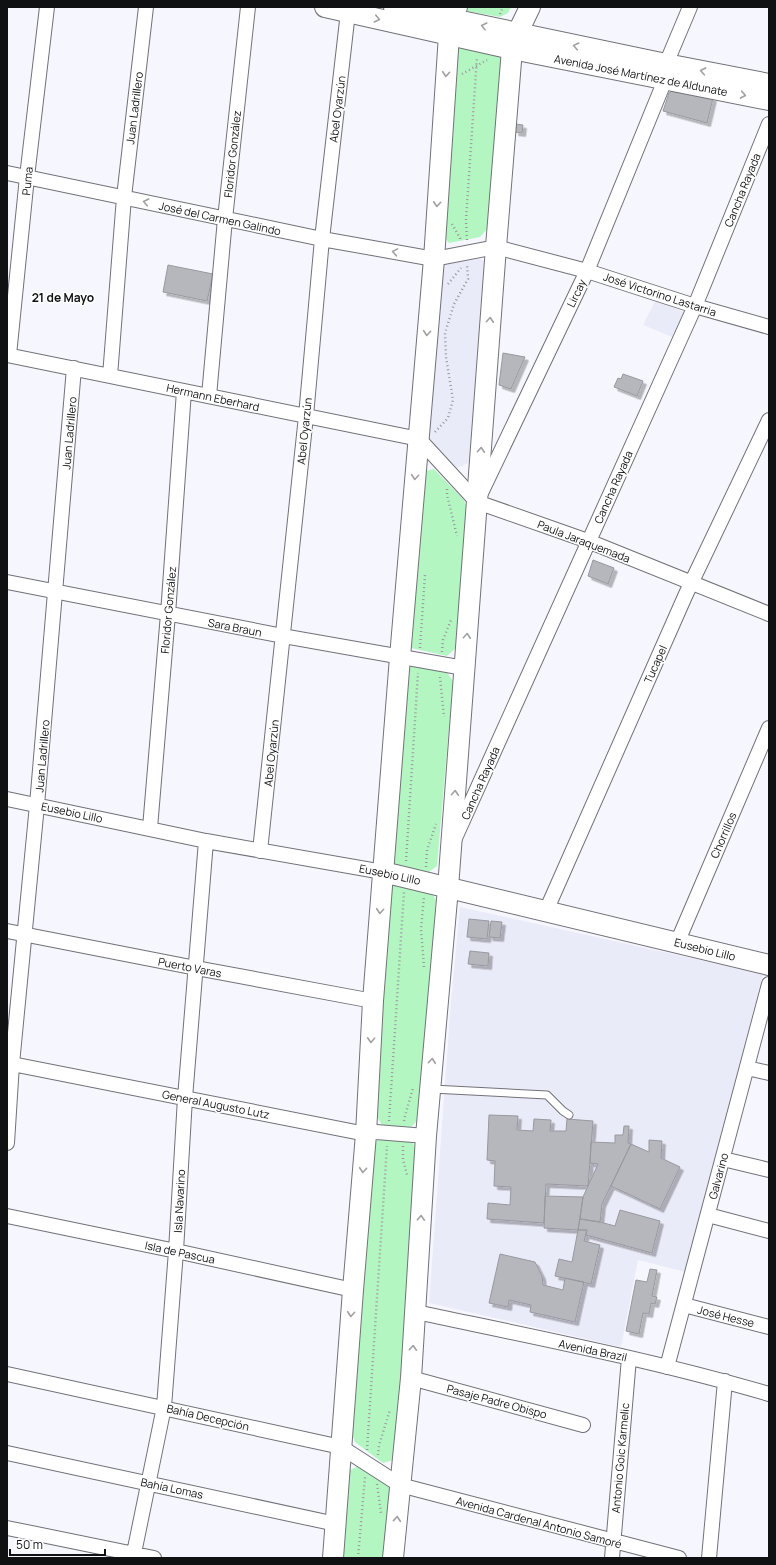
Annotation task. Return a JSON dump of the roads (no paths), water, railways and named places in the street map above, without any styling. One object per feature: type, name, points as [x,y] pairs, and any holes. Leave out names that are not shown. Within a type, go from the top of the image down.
[{"type":"main road","points":[[325,7],[348,12],[453,20]]},
{"type":"main road","points":[[393,1558],[416,1312],[426,1136],[422,1085],[448,888],[496,247],[515,41],[530,7]]},
{"type":"main road","points":[[402,8],[453,20]]},
{"type":"main road","points":[[333,1558],[366,1134],[373,1001],[400,657],[428,436],[434,259],[453,20]]},
{"type":"main road","name":"Avenida José Martínez de Aldunate","points":[[453,20],[489,38],[515,41],[666,72],[769,100]]},
{"type":"main road","name":"Avenida José Martínez de Aldunate","points":[[666,72],[769,84]]},
{"type":"main road","name":"Eusebio Lillo","points":[[383,872],[769,965]]},
{"type":"street","name":"Puma","points":[[8,355],[47,7]]},
{"type":"street","name":"Juan Ladrillero","points":[[110,376],[124,197],[146,7]]},
{"type":"street","name":"Floridor González","points":[[209,396],[225,219],[248,7]]},
{"type":"street","name":"Lircay","points":[[477,502],[587,271],[666,72],[690,7]]},
{"type":"street","name":"Abel Oyarzún","points":[[260,851],[306,416],[322,239],[348,12]]},
{"type":"street","name":"Cancha Rayada","points":[[451,847],[695,306],[769,124]]},
{"type":"street","name":"José del Carmen Galindo","points":[[7,173],[322,239],[434,259]]},
{"type":"street","name":"José Victorino Lastarria","points":[[434,259],[496,247],[587,271],[695,306],[769,327]]},
{"type":"street","name":"Hermann Eberhard","points":[[8,355],[306,416],[428,436]]},
{"type":"street","name":"Juan Ladrillero","points":[[7,1142],[10,1063],[26,934],[74,368]]},
{"type":"street","name":"Floridor González","points":[[150,828],[168,614],[184,391]]},
{"type":"street","name":"Tucapel","points":[[546,911],[691,583],[769,420]]},
{"type":"street","name":"Paula Jaraquemada","points":[[428,436],[448,470],[477,502],[588,542],[769,614]]},
{"type":"street","name":"Sara Braun","points":[[7,582],[283,636],[464,668]]},
{"type":"street","name":"Chorrillos","points":[[677,943],[769,728]]},
{"type":"street","name":"Eusebio Lillo","points":[[7,799],[206,841],[383,872]]},
{"type":"street","name":"Isla Navarino","points":[[133,1556],[164,1407],[176,1251],[185,1098],[206,841]]},
{"type":"street","name":"Puerto Varas","points":[[7,931],[373,1001]]},
{"type":"street","name":"Galvarino","points":[[667,1367],[769,984]]},
{"type":"street","name":"General Augusto Lutz","points":[[10,1063],[366,1134],[376,1132],[426,1136]]},
{"type":"street","points":[[747,1068],[769,1073]]},
{"type":"street","points":[[723,1159],[769,1170]]},
{"type":"street","points":[[708,1215],[769,1231]]},
{"type":"street","name":"Isla de Pascua","points":[[7,1216],[353,1290]]},
{"type":"street","name":"José Hesse","points":[[684,1305],[769,1327]]},
{"type":"street","name":"Avenida Brazil","points":[[416,1312],[629,1358],[725,1381],[769,1394]]},
{"type":"street","name":"Antonio Goic Karmelic","points":[[612,1558],[629,1358]]},
{"type":"street","name":"Bahía Decepción","points":[[7,1374],[164,1407],[341,1447],[400,1485]]},
{"type":"street","name":"Pasaje Padre Obispo","points":[[411,1378],[583,1425]]},
{"type":"street","points":[[708,1558],[725,1381]]},
{"type":"street","name":"Bahía Lomas","points":[[7,1453],[336,1524]]},
{"type":"street","name":"Avenida Cardenal Antonio Samoré","points":[[400,1485],[679,1558]]},
{"type":"street","points":[[7,1528],[133,1556],[154,1558]]},
{"type":"lane","points":[[422,1085],[547,1095],[569,1115]]},
{"type":"district","name":"21 de Mayo","points":[[63,297]]}]
